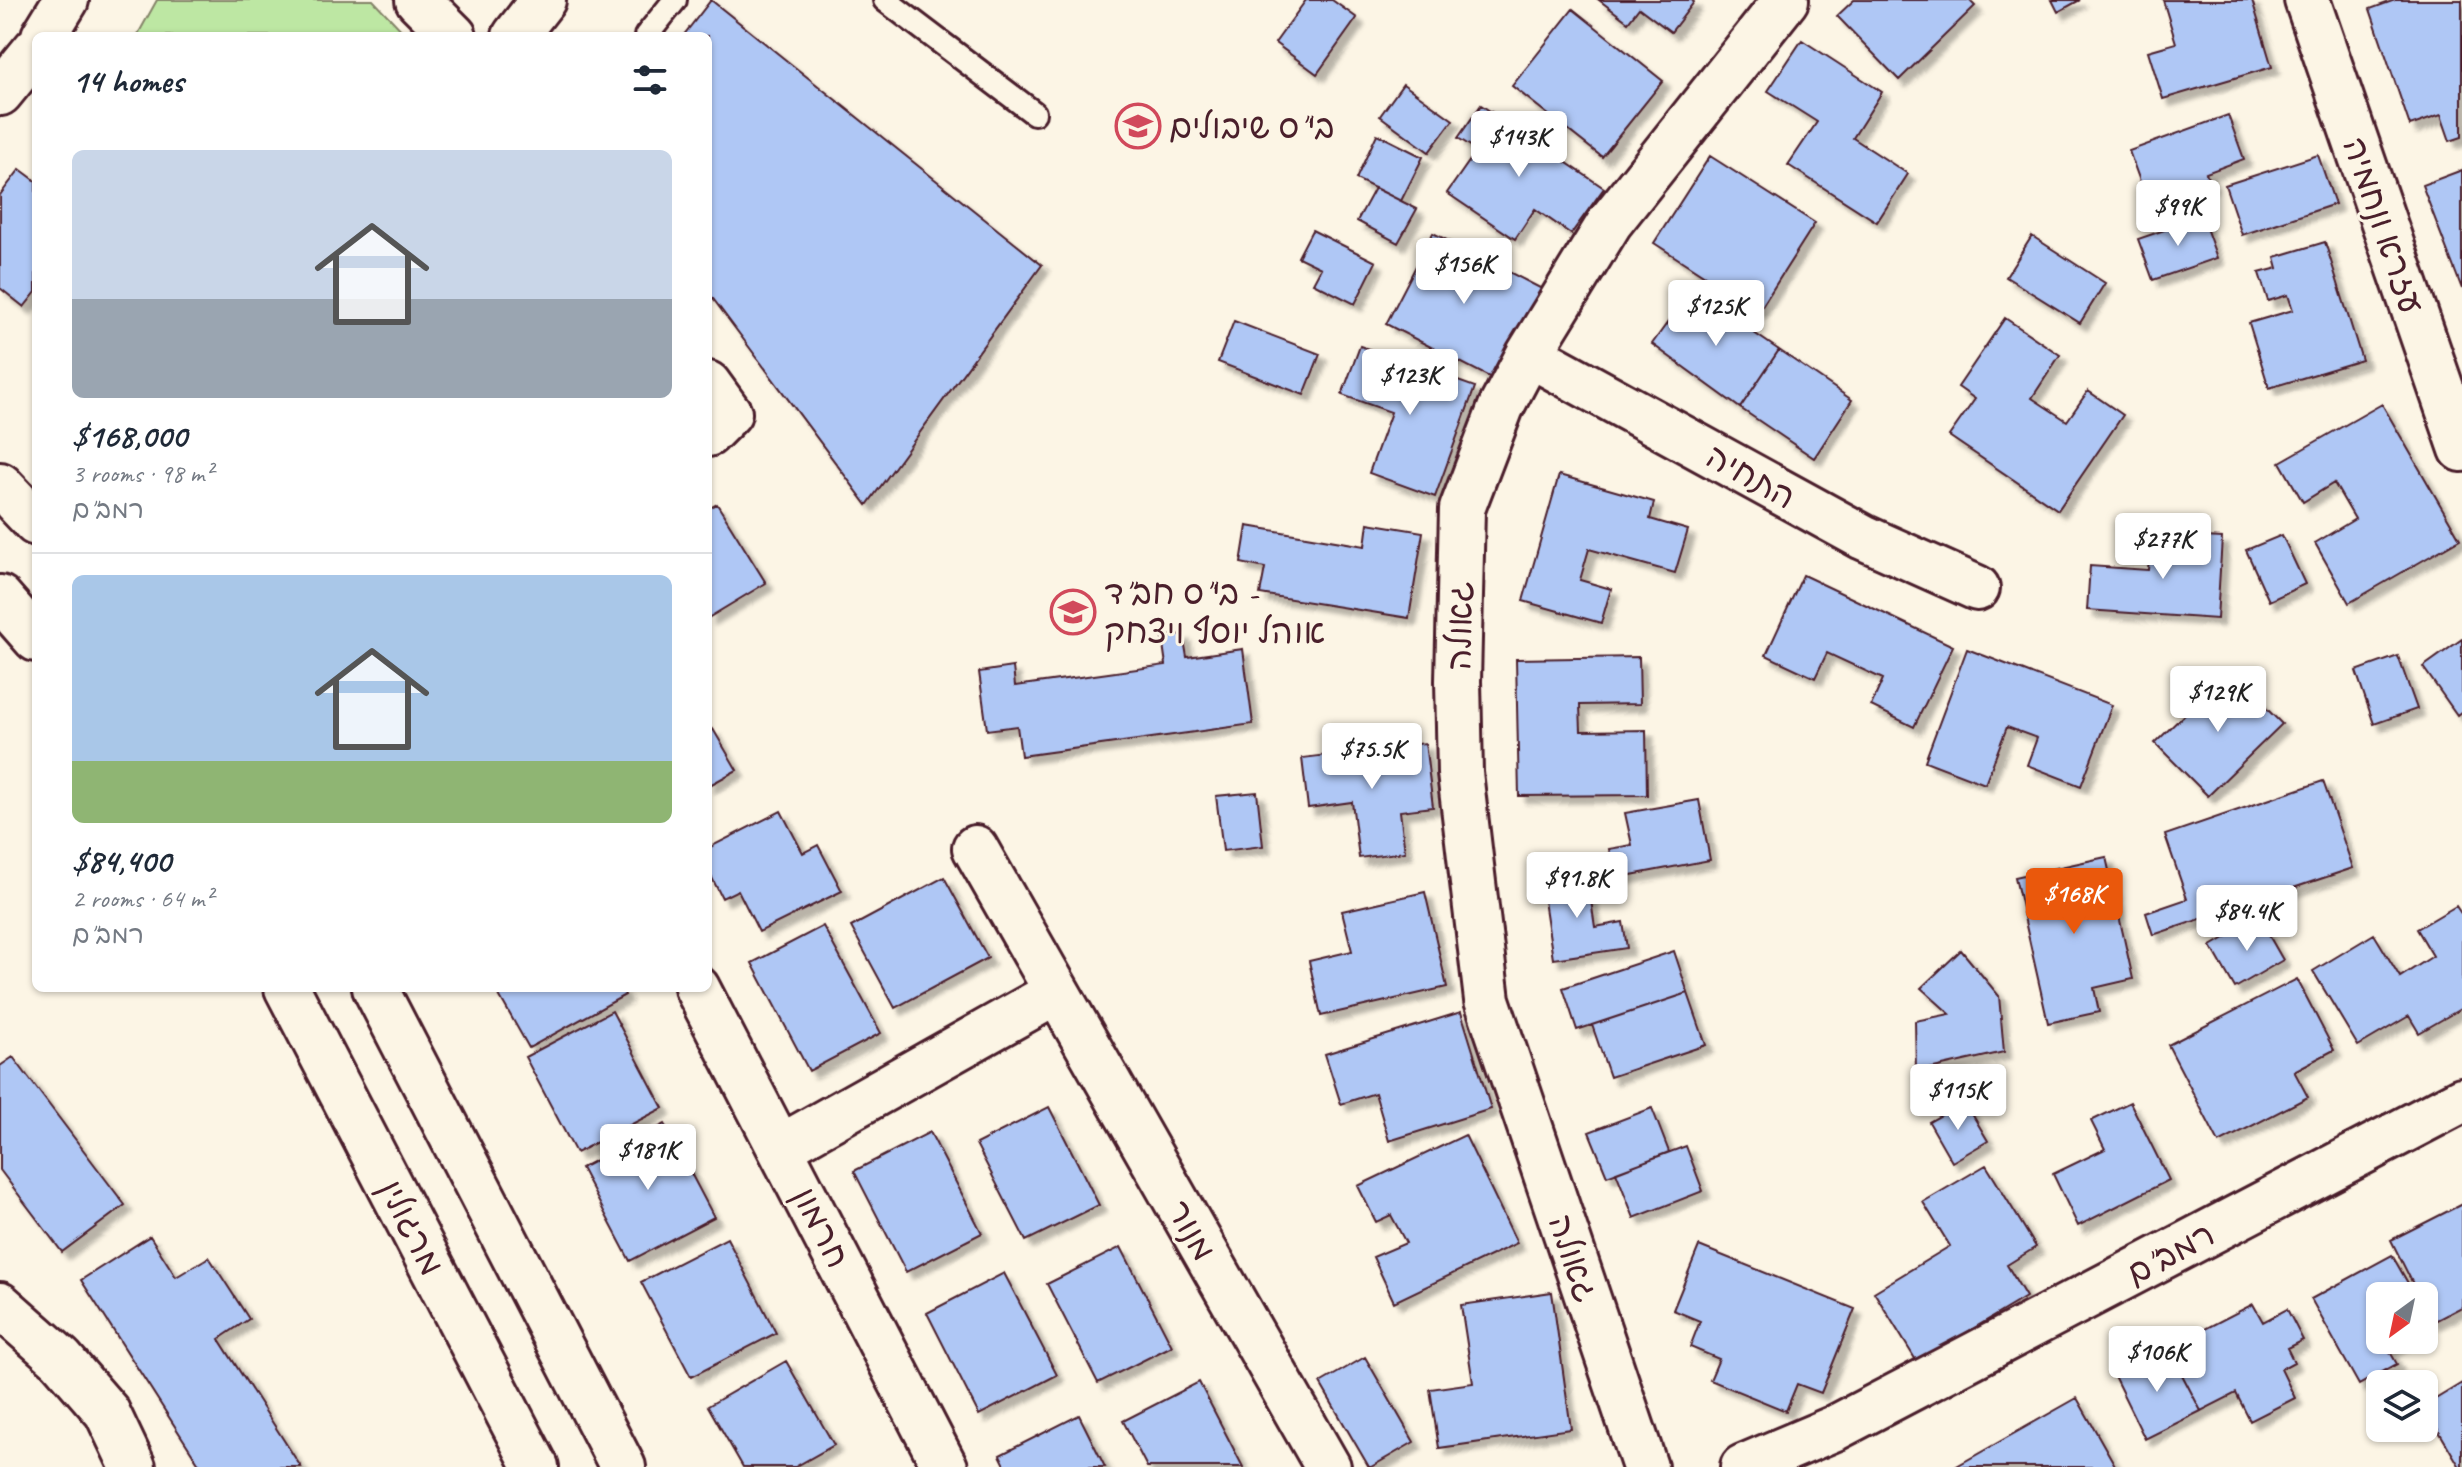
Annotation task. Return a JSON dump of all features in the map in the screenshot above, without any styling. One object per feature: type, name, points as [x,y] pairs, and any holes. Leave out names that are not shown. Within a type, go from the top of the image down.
[{"type":"street","points":[[46,32],[66,0]]},
{"type":"street","points":[[418,0],[450,32]]},
{"type":"street","points":[[518,32],[543,0]]},
{"type":"street","name":"גאולה","points":[[1645,1467],[1487,1000],[1460,773],[1458,681],[1462,509],[1501,407],[1529,354],[1610,222],[1786,0]]},
{"type":"street","name":"עזרא ונחמיה","points":[[2307,0],[2462,449]]},
{"type":"street","points":[[0,93],[32,54]]},
{"type":"street","name":"התחיה","points":[[1529,354],[1863,537],[1977,588]]},
{"type":"street","points":[[712,390],[729,413],[712,430]]},
{"type":"street","points":[[0,485],[32,519]]},
{"type":"street","points":[[0,598],[32,634]]},
{"type":"street","name":"מנור","points":[[975,848],[1328,1467]]},
{"type":"street","name":"מרגולין","points":[[289,992],[536,1467]]},
{"type":"street","points":[[377,992],[623,1467]]},
{"type":"street","name":"חרמון","points":[[699,992],[945,1467]]},
{"type":"street","points":[[781,1147],[1057,992]]},
{"type":"street","name":"רמב\"ם","points":[[1743,1467],[1835,1428],[2462,1100]]},
{"type":"street","points":[[0,1305],[61,1359],[107,1412],[133,1467]]},
{"type":"street","name":"רמב\"ם","points":[[1781,1467],[1835,1428]]},
{"type":"lane","points":[[649,32],[675,0]]},
{"type":"lane","points":[[885,0],[1034,113]]},
{"type":"green space","points":[[157,0],[373,0],[403,32],[139,32]]},
{"type":"building","points":[[711,0],[1042,265],[867,505],[712,297],[712,32],[686,32]]},
{"type":"building","points":[[1306,0],[1332,0],[1357,18],[1317,74],[1275,43]]},
{"type":"building","points":[[1599,0],[1694,2],[1671,32],[1639,8],[1628,22]]},
{"type":"building","points":[[1854,0],[1969,0],[1975,6],[1899,80],[1837,16]]},
{"type":"building","points":[[2052,0],[2080,0],[2058,12]]},
{"type":"building","points":[[2163,0],[2252,0],[2272,67],[2163,99],[2148,51],[2176,43]]},
{"type":"building","points":[[2395,0],[2462,0],[2462,137],[2450,141],[2441,115],[2410,126],[2370,9]]},
{"type":"building","points":[[1573,9],[1663,81],[1602,157],[1512,86]]},
{"type":"building","points":[[1802,40],[1882,92],[1853,138],[1908,174],[1877,222],[1788,165],[1817,122],[1768,91]]},
{"type":"building","points":[[1403,84],[1453,120],[1429,152],[1380,116]]},
{"type":"building","points":[[1481,105],[1604,188],[1571,234],[1535,209],[1515,239],[1447,193],[1477,150],[1458,138]]},
{"type":"building","points":[[2228,115],[2244,159],[2206,173],[2210,184],[2149,206],[2129,151]]},
{"type":"building","points":[[1377,134],[1423,157],[1401,201],[1356,179]]},
{"type":"building","points":[[2318,155],[2335,204],[2242,235],[2225,185]]},
{"type":"building","points":[[1710,156],[1815,223],[1759,311],[1654,243]]},
{"type":"building","points":[[20,169],[32,178],[32,297],[24,307],[0,288],[0,195]]},
{"type":"building","points":[[2462,170],[2462,289],[2422,185]]},
{"type":"building","points":[[1375,188],[1417,209],[1398,243],[1357,221]]},
{"type":"building","points":[[2202,217],[2217,258],[2153,280],[2138,239]]},
{"type":"building","points":[[1312,230],[1376,262],[1355,304],[1313,283],[1321,268],[1298,257]]},
{"type":"building","points":[[1433,233],[1542,289],[1495,380],[1386,324]]},
{"type":"building","points":[[2032,236],[2105,283],[2080,323],[2006,277]]},
{"type":"building","points":[[2325,242],[2362,360],[2269,388],[2249,323],[2293,310],[2288,295],[2268,301],[2259,273],[2278,268],[2275,257]]},
{"type":"building","points":[[1691,290],[1779,350],[1740,408],[1652,344]]},
{"type":"building","points":[[2005,318],[2060,355],[2032,398],[2067,421],[2088,391],[2123,415],[2058,510],[1949,436],[1975,399],[1958,387]]},
{"type":"building","points":[[1234,321],[1320,354],[1304,395],[1218,362]]},
{"type":"building","points":[[1360,346],[1475,387],[1435,497],[1369,473],[1391,412],[1342,395]]},
{"type":"building","points":[[1779,350],[1852,400],[1814,458],[1740,408]]},
{"type":"building","points":[[2382,404],[2460,539],[2349,603],[2315,543],[2355,519],[2334,483],[2303,502],[2280,462]]},
{"type":"building","points":[[1559,475],[1654,502],[1650,519],[1688,530],[1675,573],[1589,549],[1580,580],[1611,589],[1601,623],[1523,601]]},
{"type":"building","points":[[717,504],[766,583],[712,616],[712,507]]},
{"type":"building","points":[[1368,523],[1423,532],[1409,618],[1260,594],[1265,568],[1241,563],[1247,526],[1365,546]]},
{"type":"building","points":[[2151,534],[2222,538],[2217,619],[2087,610],[2090,566],[2148,570]]},
{"type":"building","points":[[2282,535],[2305,584],[2269,601],[2246,550]]},
{"type":"building","points":[[1803,575],[1953,646],[1914,727],[1871,706],[1883,679],[1827,653],[1815,678],[1766,655]]},
{"type":"building","points":[[1183,634],[1187,657],[1243,649],[1253,724],[1021,756],[1017,726],[987,730],[979,672],[1013,667],[1015,686],[1166,665],[1162,637]]},
{"type":"building","points":[[2462,639],[2462,711],[2457,715],[2423,667]]},
{"type":"building","points":[[1967,649],[2112,705],[2081,786],[2027,765],[2037,738],[2007,727],[1985,784],[1925,761]]},
{"type":"building","points":[[2398,656],[2417,709],[2374,724],[2356,671]]},
{"type":"building","points":[[1639,657],[1640,704],[1580,705],[1581,731],[1646,730],[1647,795],[1519,796],[1516,659]]},
{"type":"building","points":[[2229,671],[2282,724],[2208,796],[2155,743]]},
{"type":"building","points":[[712,730],[737,770],[712,784]]},
{"type":"building","points":[[1425,743],[1433,807],[1400,811],[1405,852],[1359,858],[1352,802],[1308,808],[1302,758]]},
{"type":"building","points":[[2323,781],[2353,868],[2153,935],[2146,913],[2187,899],[2165,835]]},
{"type":"building","points":[[1257,792],[1263,846],[1223,851],[1216,796]]},
{"type":"building","points":[[1699,800],[1710,860],[1615,878],[1609,849],[1632,845],[1625,813]]},
{"type":"building","points":[[781,811],[803,853],[818,845],[842,891],[759,932],[738,890],[722,898],[712,878],[712,846]]},
{"type":"building","points":[[2106,857],[2133,979],[2094,988],[2099,1012],[2048,1023],[2015,877]]},
{"type":"building","points":[[1587,874],[1595,927],[1623,922],[1627,948],[1553,959],[1541,881]]},
{"type":"building","points":[[944,877],[988,958],[895,1008],[851,927]]},
{"type":"building","points":[[1425,892],[1447,987],[1321,1016],[1309,961],[1352,951],[1342,911]]},
{"type":"building","points":[[2456,906],[2462,915],[2462,1008],[2419,1033],[2409,1016],[2358,1046],[2313,971],[2374,934],[2400,977],[2433,956],[2417,929]]},
{"type":"building","points":[[2259,918],[2283,960],[2235,988],[2211,946]]},
{"type":"building","points":[[823,926],[881,1033],[809,1071],[752,963]]},
{"type":"building","points":[[1961,950],[1999,996],[2004,1052],[1916,1072],[1915,1021],[1950,1014],[1921,988]]},
{"type":"building","points":[[1674,951],[1688,993],[1577,1030],[1563,988]]},
{"type":"building","points":[[2297,979],[2334,1050],[2294,1071],[2308,1097],[2219,1143],[2168,1045]]},
{"type":"building","points":[[497,992],[623,992],[625,995],[529,1048]]},
{"type":"building","points":[[1688,993],[1706,1045],[1610,1077],[1592,1025]]},
{"type":"building","points":[[612,1011],[663,1108],[576,1153],[525,1057]]},
{"type":"building","points":[[1461,1012],[1491,1109],[1389,1141],[1375,1093],[1341,1104],[1325,1054]]},
{"type":"building","points":[[13,1057],[125,1205],[62,1252],[0,1170],[0,1066]]},
{"type":"building","points":[[1965,1102],[1988,1141],[1952,1162],[1929,1122]]},
{"type":"building","points":[[2130,1102],[2169,1180],[2078,1226],[2053,1174],[2105,1149],[2091,1121]]},
{"type":"building","points":[[1049,1107],[1099,1205],[1026,1241],[976,1144]]},
{"type":"building","points":[[1652,1108],[1669,1152],[1607,1176],[1589,1132]]},
{"type":"building","points":[[665,1124],[714,1217],[630,1261],[581,1168]]},
{"type":"building","points":[[930,1132],[982,1233],[906,1272],[854,1171]]},
{"type":"building","points":[[1465,1135],[1517,1243],[1394,1302],[1373,1257],[1406,1243],[1391,1215],[1376,1222],[1358,1186]]},
{"type":"building","points":[[1686,1146],[1703,1191],[1634,1218],[1616,1172]]},
{"type":"building","points":[[1986,1165],[2036,1247],[2007,1265],[2026,1297],[1917,1362],[1874,1292],[1950,1246],[1923,1202]]},
{"type":"building","points":[[2462,1204],[2462,1307],[2438,1319],[2438,1282],[2412,1282],[2391,1240]]},
{"type":"building","points":[[150,1236],[176,1277],[209,1257],[249,1319],[219,1339],[301,1467],[201,1467],[81,1280]]},
{"type":"building","points":[[727,1238],[776,1333],[691,1377],[641,1282]]},
{"type":"building","points":[[1699,1246],[1855,1309],[1821,1393],[1797,1384],[1786,1411],[1710,1380],[1719,1359],[1690,1347],[1700,1321],[1673,1310]]},
{"type":"building","points":[[1121,1247],[1172,1346],[1098,1383],[1047,1284]]},
{"type":"building","points":[[2392,1255],[2407,1282],[2366,1282],[2366,1354],[2391,1354],[2397,1364],[2386,1370],[2366,1370],[2366,1381],[2359,1385],[2311,1299]]},
{"type":"building","points":[[1004,1273],[1057,1375],[979,1415],[927,1313]]},
{"type":"building","points":[[1552,1292],[1571,1429],[1439,1448],[1430,1389],[1473,1383],[1461,1305]]},
{"type":"building","points":[[2253,1304],[2263,1322],[2287,1309],[2303,1340],[2287,1348],[2294,1362],[2281,1369],[2295,1398],[2250,1421],[2236,1393],[2201,1411],[2168,1348]]},
{"type":"building","points":[[2168,1348],[2201,1411],[2145,1439],[2114,1376]]},
{"type":"building","points":[[1365,1357],[1414,1442],[1371,1467],[1320,1383]]},
{"type":"building","points":[[786,1361],[834,1445],[795,1467],[743,1467],[708,1406]]},
{"type":"building","points":[[1199,1382],[1243,1467],[1147,1467],[1123,1421]]},
{"type":"building","points":[[2462,1383],[2462,1467],[2438,1430],[2438,1398]]},
{"type":"building","points":[[2077,1398],[2116,1467],[1955,1467],[1999,1442]]},
{"type":"building","points":[[1079,1415],[1105,1467],[1006,1467],[1000,1455]]},
{"type":"place","name":"בי\"ס שיבולים","points":[[1138,126]]},
{"type":"place","name":"בי\"ס חב\"ד - אוהל יוסף ויצחק","points":[[1073,612]]}]
